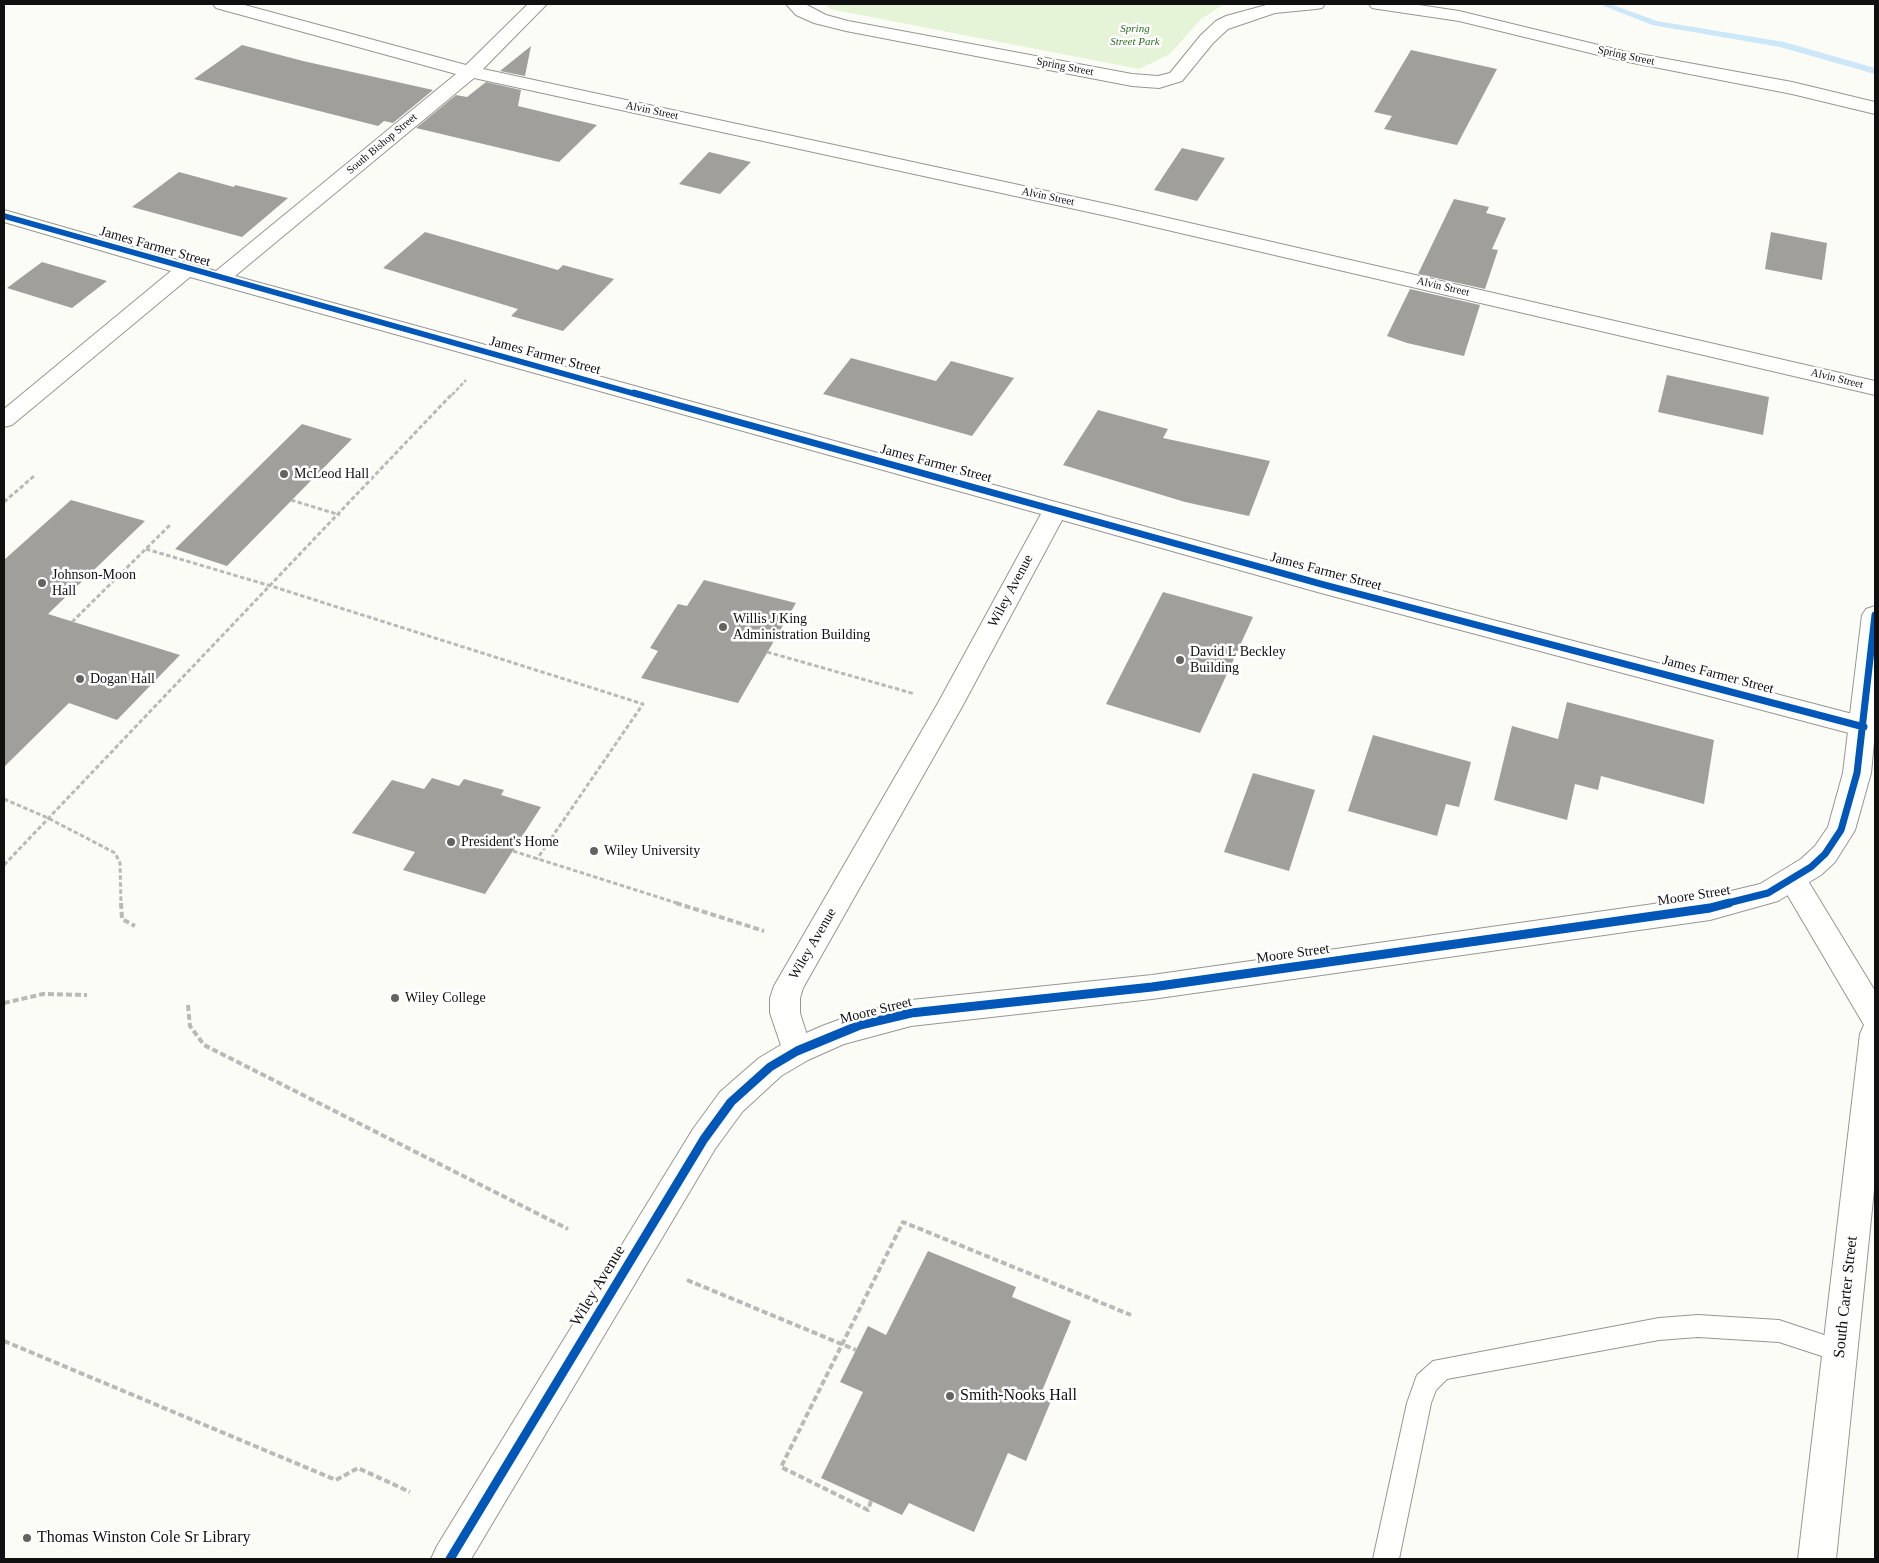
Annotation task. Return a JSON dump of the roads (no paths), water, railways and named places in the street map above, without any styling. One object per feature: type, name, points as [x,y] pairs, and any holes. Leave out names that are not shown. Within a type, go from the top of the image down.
[{"type":"street","name":"Alvin Street","points":[[222,4],[470,72],[1116,212],[1875,388]]},
{"type":"street","name":"South Bishop Street","points":[[220,278],[470,72],[538,4]]},
{"type":"street","name":"Spring Street","points":[[795,4],[802,11],[820,19],[846,26],[1132,80],[1159,82],[1176,77],[1207,39],[1222,25],[1232,20],[1274,8],[1316,4]]},
{"type":"street","name":"Spring Street","points":[[1378,4],[1410,7],[1474,19],[1624,56],[1792,88],[1875,108]]},
{"type":"street","name":"James Farmer Street","points":[[4,216],[186,270],[1321,584],[1864,727]]},
{"type":"street","points":[[4,420],[186,270]]},
{"type":"street","name":"Wiley Avenue","points":[[450,1559],[717,1119],[770,1067],[797,1051],[786,1013],[785,998],[789,986],[950,705],[1055,510]]},
{"type":"street","points":[[1875,615],[1864,727],[1857,773],[1841,830],[1825,854],[1811,868],[1792,879],[1875,1017]]},
{"type":"street","name":"Moore Street","points":[[797,1051],[860,1025],[911,1014],[1152,987],[1710,908],[1768,893],[1792,879]]},
{"type":"street","name":"South Carter Street","points":[[1817,1559],[1875,1034]]},
{"type":"lane","points":[[1386,1559],[1419,1403],[1426,1383],[1441,1369],[1659,1328],[1698,1326],[1779,1331],[1840,1351]]},
{"type":"waterway","points":[[1603,4],[1655,23],[1781,44],[1875,71]]},
{"type":"place","name":"McLeod Hall","points":[[284,474]]},
{"type":"place","name":"Johnson-Moon Hall","points":[[42,583]]},
{"type":"place","name":"Willis J King Administration Building","points":[[723,627]]},
{"type":"place","name":"David L Beckley Building","points":[[1180,660]]},
{"type":"place","name":"Dogan Hall","points":[[80,679]]},
{"type":"place","name":"President's Home","points":[[451,842]]},
{"type":"place","name":"Wiley University","points":[[594,851]]},
{"type":"place","name":"Wiley College","points":[[395,998]]},
{"type":"place","name":"Smith-Nooks Hall","points":[[950,1396]]},
{"type":"place","name":"Thomas Winston Cole Sr Library","points":[[27,1538]]},
{"type":"park label","name":"Spring Street Park","points":[[1135,35]]}]
